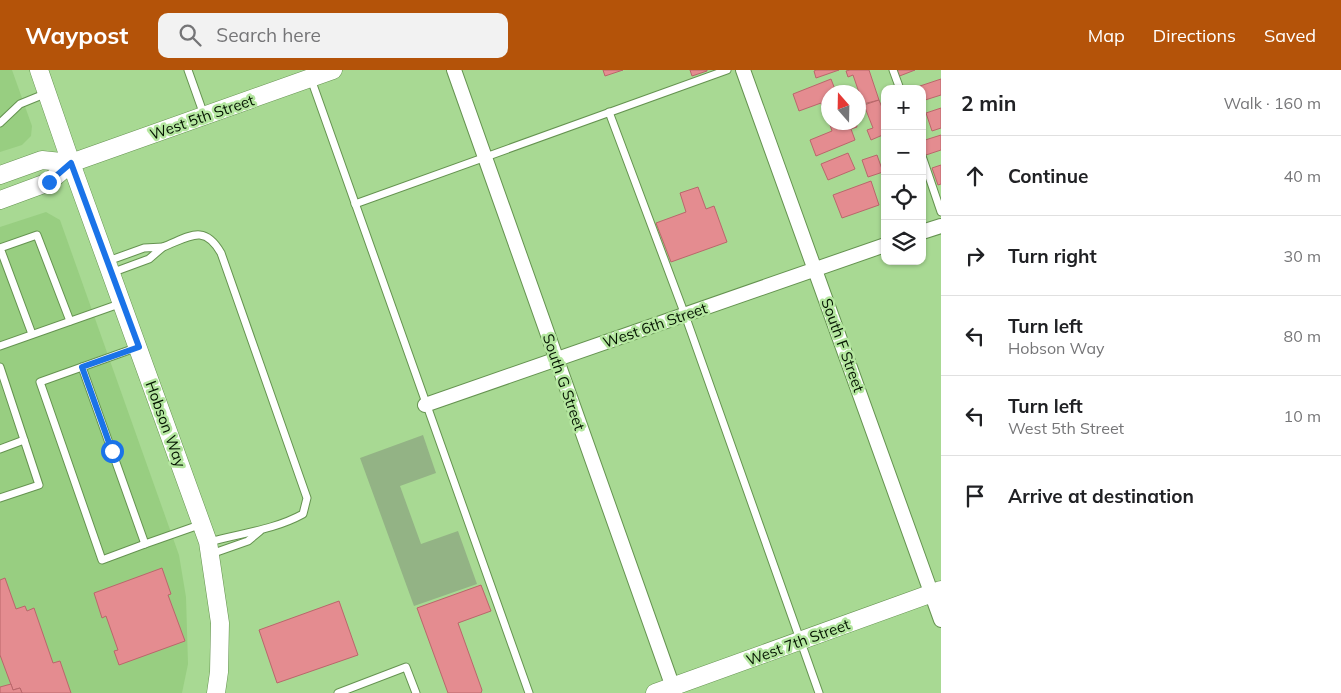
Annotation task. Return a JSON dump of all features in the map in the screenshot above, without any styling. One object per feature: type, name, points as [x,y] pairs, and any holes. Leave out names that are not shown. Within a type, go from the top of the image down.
[{"type":"street","name":"Hobson Way","points":[[40,70],[71,163],[139,347],[209,548],[220,623],[219,672],[216,693]]},
{"type":"street","name":"West 5th Street","points":[[0,200],[49,182],[71,163],[333,70]]},
{"type":"street","name":"South G Street","points":[[454,70],[674,690]]},
{"type":"street","name":"South F Street","points":[[743,70],[936,592],[941,620]]},
{"type":"street","name":"West 5th Street","points":[[0,175],[42,160],[71,163]]},
{"type":"street","points":[[926,231],[941,226]]},
{"type":"street","name":"West 6th Street","points":[[425,405],[881,246]]},
{"type":"street","name":"West 7th Street","points":[[655,693],[674,690],[936,592]]},
{"type":"lane","points":[[188,70],[204,116]]},
{"type":"lane","points":[[355,204],[727,70]]},
{"type":"lane","points":[[893,70],[899,85]]},
{"type":"lane","points":[[310,78],[529,693]]},
{"type":"lane","points":[[0,123],[20,104],[47,93]]},
{"type":"lane","points":[[609,112],[685,315],[819,693]]},
{"type":"lane","points":[[926,168],[941,212]]},
{"type":"lane","points":[[32,334],[0,248],[37,234],[70,321]]},
{"type":"lane","points":[[109,268],[144,248],[163,247],[200,234],[208,235],[214,240],[221,253],[306,498],[303,514],[260,531],[245,532],[209,548]]},
{"type":"lane","points":[[109,268],[148,259],[163,247]]},
{"type":"lane","points":[[0,346],[122,303]]},
{"type":"lane","points":[[139,347],[40,382],[102,560],[202,524]]},
{"type":"lane","points":[[0,367],[39,485],[0,498]]},
{"type":"lane","points":[[82,367],[145,544]]},
{"type":"lane","points":[[0,448],[24,440]]},
{"type":"lane","points":[[209,548],[248,542],[260,531]]},
{"type":"lane","points":[[338,693],[406,667],[416,693]]},
{"type":"shaded area","points":[[0,70],[12,70],[32,126],[31,136],[22,145],[0,152]]},
{"type":"shaded area","points":[[46,212],[60,220],[179,555],[186,597],[188,664],[182,693],[0,693],[0,227]]},
{"type":"shaded area","points":[[423,435],[436,473],[400,486],[421,544],[458,531],[477,584],[414,606],[360,458]]},
{"type":"building","points":[[603,70],[623,70],[605,76]]},
{"type":"building","points":[[690,70],[707,70],[707,71],[692,76]]},
{"type":"building","points":[[839,70],[816,78],[814,71]]},
{"type":"building","points":[[869,70],[879,100],[866,103],[866,85],[856,85],[853,75],[848,77],[846,71]]},
{"type":"building","points":[[895,70],[915,70],[897,77]]},
{"type":"building","points":[[831,79],[833,85],[821,85],[821,103],[799,111],[793,94]]},
{"type":"building","points":[[941,79],[941,95],[926,100],[926,85],[923,85]]},
{"type":"building","points":[[879,100],[881,105],[881,136],[871,140],[867,130],[873,128],[866,110],[866,104]]},
{"type":"building","points":[[941,108],[941,128],[932,131],[926,113]]},
{"type":"building","points":[[851,130],[855,140],[816,156],[810,140],[832,131]]},
{"type":"building","points":[[941,135],[941,150],[926,155],[926,140]]},
{"type":"building","points":[[848,153],[855,169],[828,180],[821,164]]},
{"type":"building","points":[[877,155],[881,173],[868,177],[862,160]]},
{"type":"building","points":[[941,165],[941,184],[938,185],[932,168]]},
{"type":"building","points":[[871,181],[879,205],[842,218],[833,195]]},
{"type":"building","points":[[698,187],[706,209],[714,206],[727,242],[671,262],[656,223],[686,212],[680,193]]},
{"type":"building","points":[[162,568],[171,594],[168,595],[185,641],[119,665],[114,651],[118,650],[106,616],[102,618],[94,593]]},
{"type":"building","points":[[5,578],[16,609],[25,606],[27,611],[34,608],[53,663],[60,661],[71,693],[22,693],[20,688],[13,690],[0,655],[0,580]]},
{"type":"building","points":[[481,585],[491,611],[458,623],[482,690],[481,693],[448,693],[417,608]]},
{"type":"building","points":[[339,601],[358,655],[277,683],[259,630]]},
{"type":"building","points":[[11,684],[13,690],[20,688],[22,693],[0,693],[0,687]]},
{"type":"route","points":[[49,182],[71,163],[139,347],[82,367],[112,451]]}]
